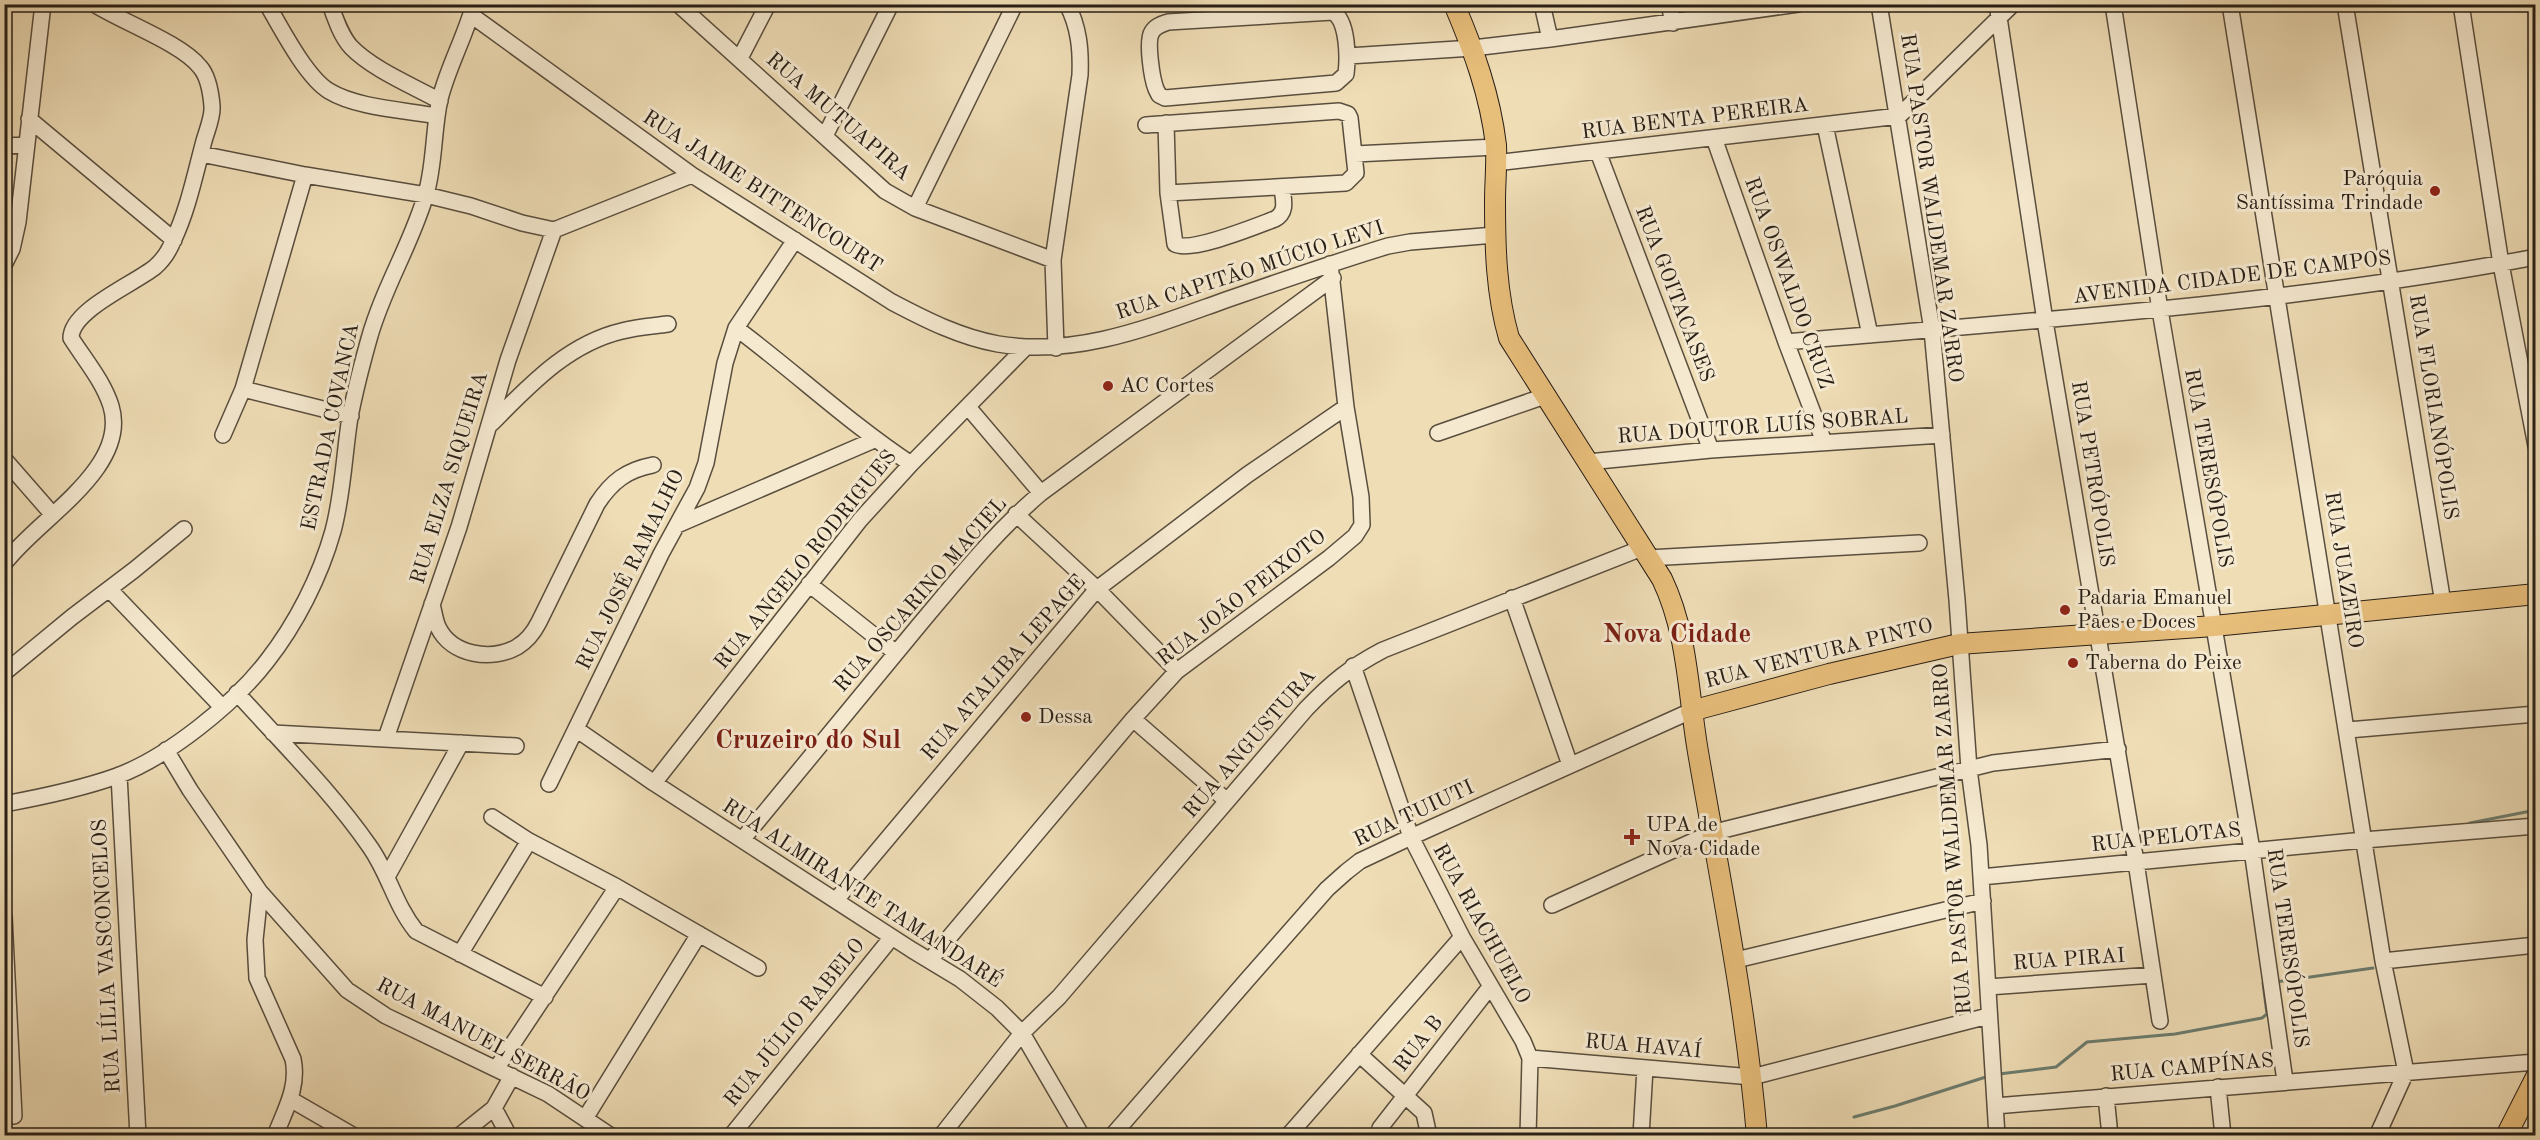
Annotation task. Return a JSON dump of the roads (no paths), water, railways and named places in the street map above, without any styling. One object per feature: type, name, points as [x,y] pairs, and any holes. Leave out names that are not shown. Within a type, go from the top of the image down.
[{"type":"main road","points":[[1454,4],[1473,48],[1487,93],[1496,155],[1495,235],[1501,306],[1509,338],[1662,579],[1677,615],[1711,833],[1736,960],[1752,1077],[1757,1136]]},
{"type":"main road","name":"RUA VENTURA PINTO","points":[[1691,711],[1829,674],[1959,644],[2214,626],[2535,594]]},
{"type":"main road","points":[[2506,1136],[2535,1077]]},
{"type":"street","points":[[4,264],[12,249],[18,222],[43,4]]},
{"type":"street","points":[[4,564],[68,501],[99,466],[108,450],[113,434],[112,408],[105,390],[71,338],[71,330],[75,323],[97,305],[156,266],[168,253],[201,154],[212,108],[208,85],[200,67],[189,57],[154,35],[94,4]]},
{"type":"street","points":[[267,4],[296,53],[327,90],[354,100],[437,116]]},
{"type":"street","points":[[330,4],[343,35],[351,47],[376,66],[440,100]]},
{"type":"street","name":"RUA MUTUAPIRA","points":[[678,4],[885,191],[915,208],[1053,260]]},
{"type":"street","points":[[740,58],[768,4]]},
{"type":"street","points":[[825,136],[891,4]]},
{"type":"street","points":[[915,208],[1015,4]]},
{"type":"street","points":[[1056,348],[1053,260],[1080,75],[1081,51],[1077,29],[1067,4]]},
{"type":"street","points":[[1542,4],[1550,39]]},
{"type":"street","points":[[1669,4],[1673,23]]},
{"type":"street","points":[[1348,56],[1473,48],[1673,23],[1798,4]]},
{"type":"street","name":"RUA PASTOR WALDEMAR ZARRO","points":[[1879,4],[1932,330],[1958,600],[1959,644],[1969,769],[1983,901],[1988,1016],[1997,1136]]},
{"type":"street","points":[[1899,116],[1998,11],[2013,4]]},
{"type":"street","name":"RUA TERESÓPOLIS","points":[[2113,4],[2160,310],[2252,850],[2285,1081]]},
{"type":"street","name":"RUA JUAZEIRO","points":[[2230,4],[2348,730],[2383,961],[2406,1072]]},
{"type":"street","name":"RUA FLORIANÓPOLIS","points":[[2345,4],[2443,603]]},
{"type":"street","points":[[2461,4],[2501,264],[2535,446]]},
{"type":"street","name":"ESTRADA COVANCA","points":[[4,804],[40,798],[119,775],[166,750],[237,693],[267,662],[280,643],[318,571],[332,533],[339,504],[351,416],[370,337],[426,195],[433,166],[440,100],[472,10]]},
{"type":"street","name":"RUA JAIME BITTENCOURT","points":[[472,10],[692,175],[892,302],[924,319],[972,338],[1026,347],[1056,348]]},
{"type":"street","name":"RUA PETRÓPOLIS","points":[[1998,11],[2160,1021]]},
{"type":"street","points":[[1333,12],[1341,20],[1348,56],[1346,74],[1336,83],[1165,98],[1159,94],[1153,82],[1149,39],[1153,29],[1168,22],[1333,12]]},
{"type":"street","points":[[1146,125],[1339,111],[1348,114],[1350,118],[1356,173],[1346,183],[1168,193]]},
{"type":"street","name":"RUA BENTA PEREIRA","points":[[1355,154],[1496,155],[1598,152],[1899,116]]},
{"type":"street","points":[[29,119],[174,240]]},
{"type":"street","points":[[1166,123],[1168,193],[1175,244],[1184,247],[1217,240],[1280,217],[1284,209],[1282,187]]},
{"type":"street","points":[[1824,125],[1870,335]]},
{"type":"street","name":"RUA OSWALDO CRUZ","points":[[1714,138],[1785,342],[1824,442]]},
{"type":"street","points":[[4,146],[26,145]]},
{"type":"street","name":"RUA GOITACASES","points":[[1598,152],[1711,450]]},
{"type":"street","points":[[201,154],[304,175],[426,195],[554,230],[692,175]]},
{"type":"street","points":[[223,435],[243,389],[304,175]]},
{"type":"street","name":"RUA ELZA SIQUEIRA","points":[[386,738],[459,527],[508,360],[554,230]]},
{"type":"street","name":"RUA CAPITÃO MÚCIO LEVI","points":[[1056,348],[1091,343],[1154,326],[1332,271],[1388,246],[1495,235]]},
{"type":"street","name":"RUA JOSÉ RAMALHO","points":[[549,784],[697,488],[706,463],[725,363],[736,328],[795,240]]},
{"type":"street","name":"AVENIDA CIDADE DE CAMPOS","points":[[1785,342],[2160,310],[2391,281],[2535,257]]},
{"type":"street","name":"RUA JOÃO PEIXOTO","points":[[931,959],[1133,719],[1177,672],[1355,536],[1362,525],[1363,513],[1346,407],[1332,271]]},
{"type":"street","name":"RUA OSCARINO MACIEL","points":[[742,840],[896,653],[1016,514],[1332,271]]},
{"type":"street","points":[[489,426],[565,356],[596,340],[622,331],[668,324]]},
{"type":"street","points":[[736,328],[782,363],[874,440],[911,464]]},
{"type":"street","name":"RUA ANGELO RODRIGUES","points":[[654,783],[860,520],[911,464],[1026,347]]},
{"type":"street","points":[[243,389],[351,416]]},
{"type":"street","points":[[1438,434],[1545,396]]},
{"type":"street","points":[[968,407],[1041,493]]},
{"type":"street","name":"RUA ATALIBA LEPAGE","points":[[836,900],[1097,590],[1247,475],[1346,407]]},
{"type":"street","name":"RUA DOUTOR LUÍS SOBRAL","points":[[1588,462],[1711,450],[1942,435]]},
{"type":"street","points":[[677,525],[874,440]]},
{"type":"street","points":[[4,459],[53,515]]},
{"type":"street","points":[[432,604],[439,628],[453,644],[465,651],[489,656],[519,646],[532,634],[540,622],[606,490],[627,473],[653,465]]},
{"type":"street","points":[[1016,514],[1097,590],[1177,672]]},
{"type":"street","points":[[4,673],[184,529]]},
{"type":"street","name":"RUA ANGUSTURA","points":[[941,1136],[1022,1033],[1059,997],[1305,710],[1326,688],[1353,666],[1383,650],[1512,598],[1645,553],[1919,543]]},
{"type":"street","points":[[809,585],[896,653]]},
{"type":"street","points":[[109,589],[222,707]]},
{"type":"street","points":[[1512,598],[1570,765]]},
{"type":"street","name":"RUA RIACHUELO","points":[[1353,666],[1411,837],[1462,937],[1523,1041],[1530,1058],[1528,1136]]},
{"type":"street","points":[[237,693],[363,838],[388,875],[397,903],[416,931],[545,997]]},
{"type":"street","name":"RUA TUIUTI","points":[[1112,1136],[1327,889],[1360,861],[1691,711]]},
{"type":"street","points":[[2348,730],[2535,714]]},
{"type":"street","points":[[1133,719],[1227,801]]},
{"type":"street","name":"RUA ALMIRANTE TAMANDARÉ","points":[[576,729],[654,783],[892,937],[931,959],[991,1003],[1022,1033],[1082,1136]]},
{"type":"street","points":[[273,733],[516,746]]},
{"type":"street","points":[[388,875],[461,743]]},
{"type":"street","points":[[1552,905],[1711,833],[1993,763],[2118,748]]},
{"type":"street","name":"RUA MANUEL SERRÃO","points":[[166,750],[190,790],[260,892],[333,975],[362,1000],[386,1016],[548,1094],[586,1117],[611,1136]]},
{"type":"street","name":"RUA LÍLIA VASCONCELOS","points":[[119,775],[138,1136]]},
{"type":"street","points":[[492,817],[530,841],[617,887],[758,968]]},
{"type":"street","name":"RUA PELOTAS","points":[[1981,878],[2252,850],[2535,826]]},
{"type":"street","points":[[460,954],[530,841]]},
{"type":"street","points":[[496,1069],[617,887]]},
{"type":"street","points":[[260,892],[255,965],[261,990],[293,1059],[295,1083],[274,1136]]},
{"type":"street","points":[[1736,960],[1983,901]]},
{"type":"street","points":[[4,917],[8,1060],[14,1116]]},
{"type":"street","points":[[586,1117],[699,934]]},
{"type":"street","name":"RUA JÚLIO RABELO","points":[[731,1136],[892,937]]},
{"type":"street","points":[[1287,1136],[1462,937]]},
{"type":"street","points":[[2383,961],[2535,945]]},
{"type":"street","name":"RUA PIRAI","points":[[1988,987],[2153,975]]},
{"type":"street","name":"RUA B","points":[[1380,1128],[1490,987]]},
{"type":"street","name":"RUA HAVAÍ","points":[[1530,1058],[1752,1077],[1988,1016]]},
{"type":"street","points":[[1359,1054],[1424,1113],[1429,1136]]},
{"type":"street","name":"RUA CAMPÍNAS","points":[[1995,1106],[2535,1062]]},
{"type":"street","points":[[1641,1136],[1645,1068]]},
{"type":"street","points":[[2377,1136],[2406,1072]]},
{"type":"street","points":[[459,1136],[494,1108],[512,1076]]},
{"type":"street","points":[[2218,1087],[2223,1136]]},
{"type":"street","points":[[2106,1096],[2110,1136]]},
{"type":"street","points":[[290,1098],[354,1136]]},
{"type":"street","points":[[494,1108],[509,1136]]},
{"type":"waterway","points":[[2470,823],[2536,810]]},
{"type":"waterway","points":[[2275,982],[2373,968]]},
{"type":"waterway","points":[[1999,1074],[2056,1067],[2087,1042],[2175,1034],[2262,1018],[2267,1014],[2263,983],[2265,983]]},
{"type":"waterway","points":[[1854,1117],[1989,1076]]},
{"type":"place","name":"Paróquia Santíssima Trindade","points":[[2435,191]]},
{"type":"place","name":"AC Cortes","points":[[1108,386]]},
{"type":"place","name":"Padaria Emanuel Pães e Doces","points":[[2065,610]]},
{"type":"place","name":"Taberna do Peixe","points":[[2073,663]]},
{"type":"place","name":"Dessa","points":[[1026,717]]},
{"type":"place","name":"UPA de Nova Cidade","points":[[1632,837]]},
{"type":"district","name":"Nova Cidade","points":[[1677,634]]},
{"type":"district","name":"Cruzeiro do Sul","points":[[808,740]]}]
